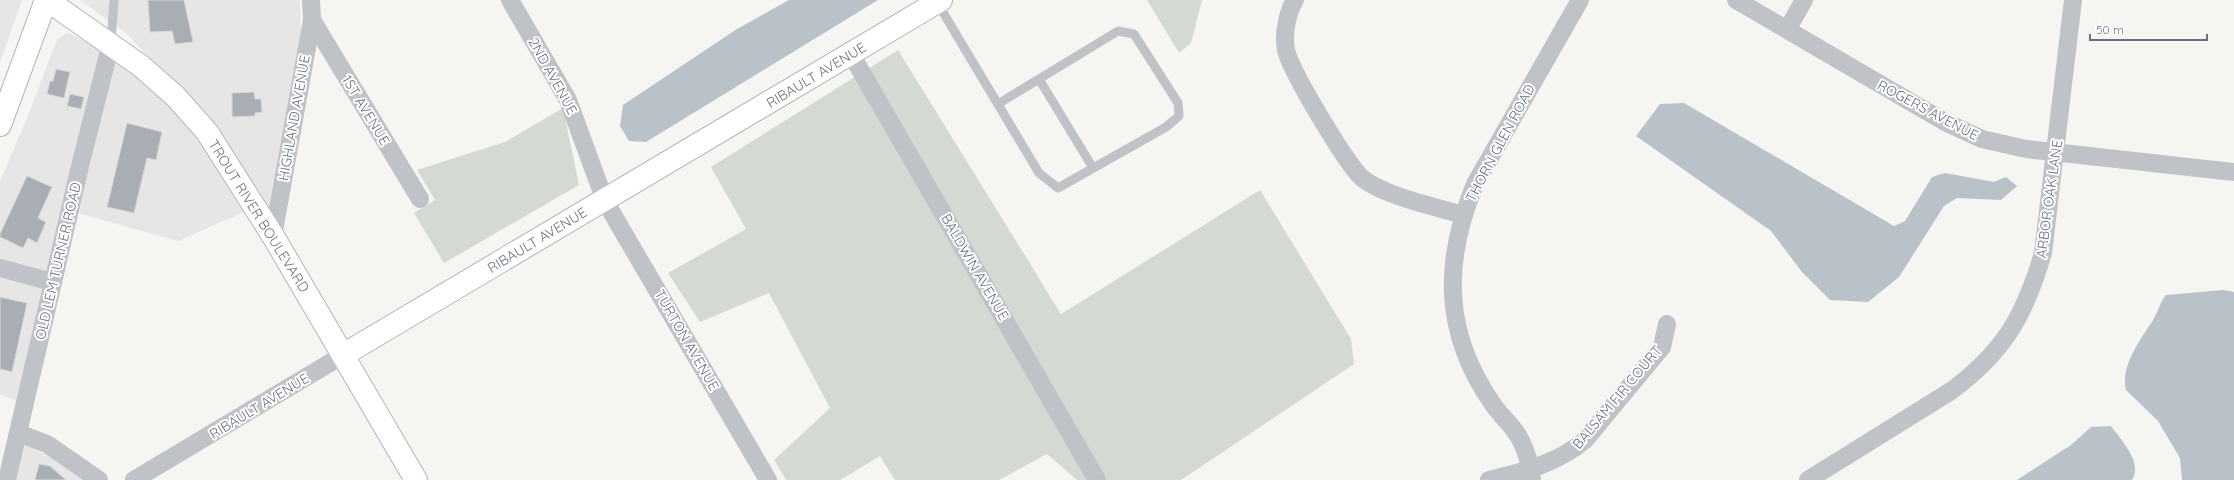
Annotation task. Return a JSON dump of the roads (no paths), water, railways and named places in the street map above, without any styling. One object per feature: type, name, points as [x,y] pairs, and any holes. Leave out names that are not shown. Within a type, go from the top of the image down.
[{"type":"street","name":"TROUT RIVER BOULEVARD","points":[[47,0],[112,43],[142,66],[176,97],[207,132],[272,236],[416,480]]},
{"type":"street","points":[[0,125],[47,0]]},
{"type":"street","name":"HIGHLAND AVENUE","points":[[272,236],[312,20],[311,0]]},
{"type":"street","name":"2ND AVENUE","points":[[510,0],[568,100],[604,201]]},
{"type":"street","points":[[1295,0],[1290,7],[1286,27],[1286,50],[1295,71],[1349,164],[1363,178],[1380,189],[1462,215]]},
{"type":"street","name":"THORN GLEN ROAD","points":[[1532,475],[1518,435],[1489,399],[1478,381],[1465,352],[1454,312],[1452,272],[1462,215],[1474,184],[1580,0]]},
{"type":"street","name":"ROGERS AVENUE","points":[[1736,0],[1945,122],[1982,139],[2026,149],[2234,172]]},
{"type":"street","points":[[1787,30],[1804,0]]},
{"type":"street","name":"ARBOR OAK LANE","points":[[1808,480],[1951,391],[1972,375],[1995,352],[2014,326],[2032,290],[2044,253],[2073,0]]},
{"type":"street","name":"RIBAULT AVENUE","points":[[134,480],[939,1]]},
{"type":"street","name":"1ST AVENUE","points":[[312,20],[420,200]]},
{"type":"street","name":"OLD LEM TURNER ROAD","points":[[7,480],[52,282],[112,43]]},
{"type":"street","name":"BALDWIN AVENUE","points":[[851,54],[1097,480]]},
{"type":"street","name":"TURTON AVENUE","points":[[604,201],[768,480]]},
{"type":"street","points":[[0,268],[52,282]]},
{"type":"street","name":"BALSAM FIR COURT","points":[[1489,480],[1532,475],[1570,453],[1585,440],[1662,347],[1667,324]]},
{"type":"street","points":[[18,433],[47,444],[100,480]]},
{"type":"lane","points":[[112,43],[114,0]]},
{"type":"lane","points":[[939,1],[998,104],[1039,173],[1058,188],[1166,126],[1179,116],[1178,103],[1134,34],[1118,31],[998,104]]},
{"type":"lane","points":[[1039,79],[1092,168]]}]
